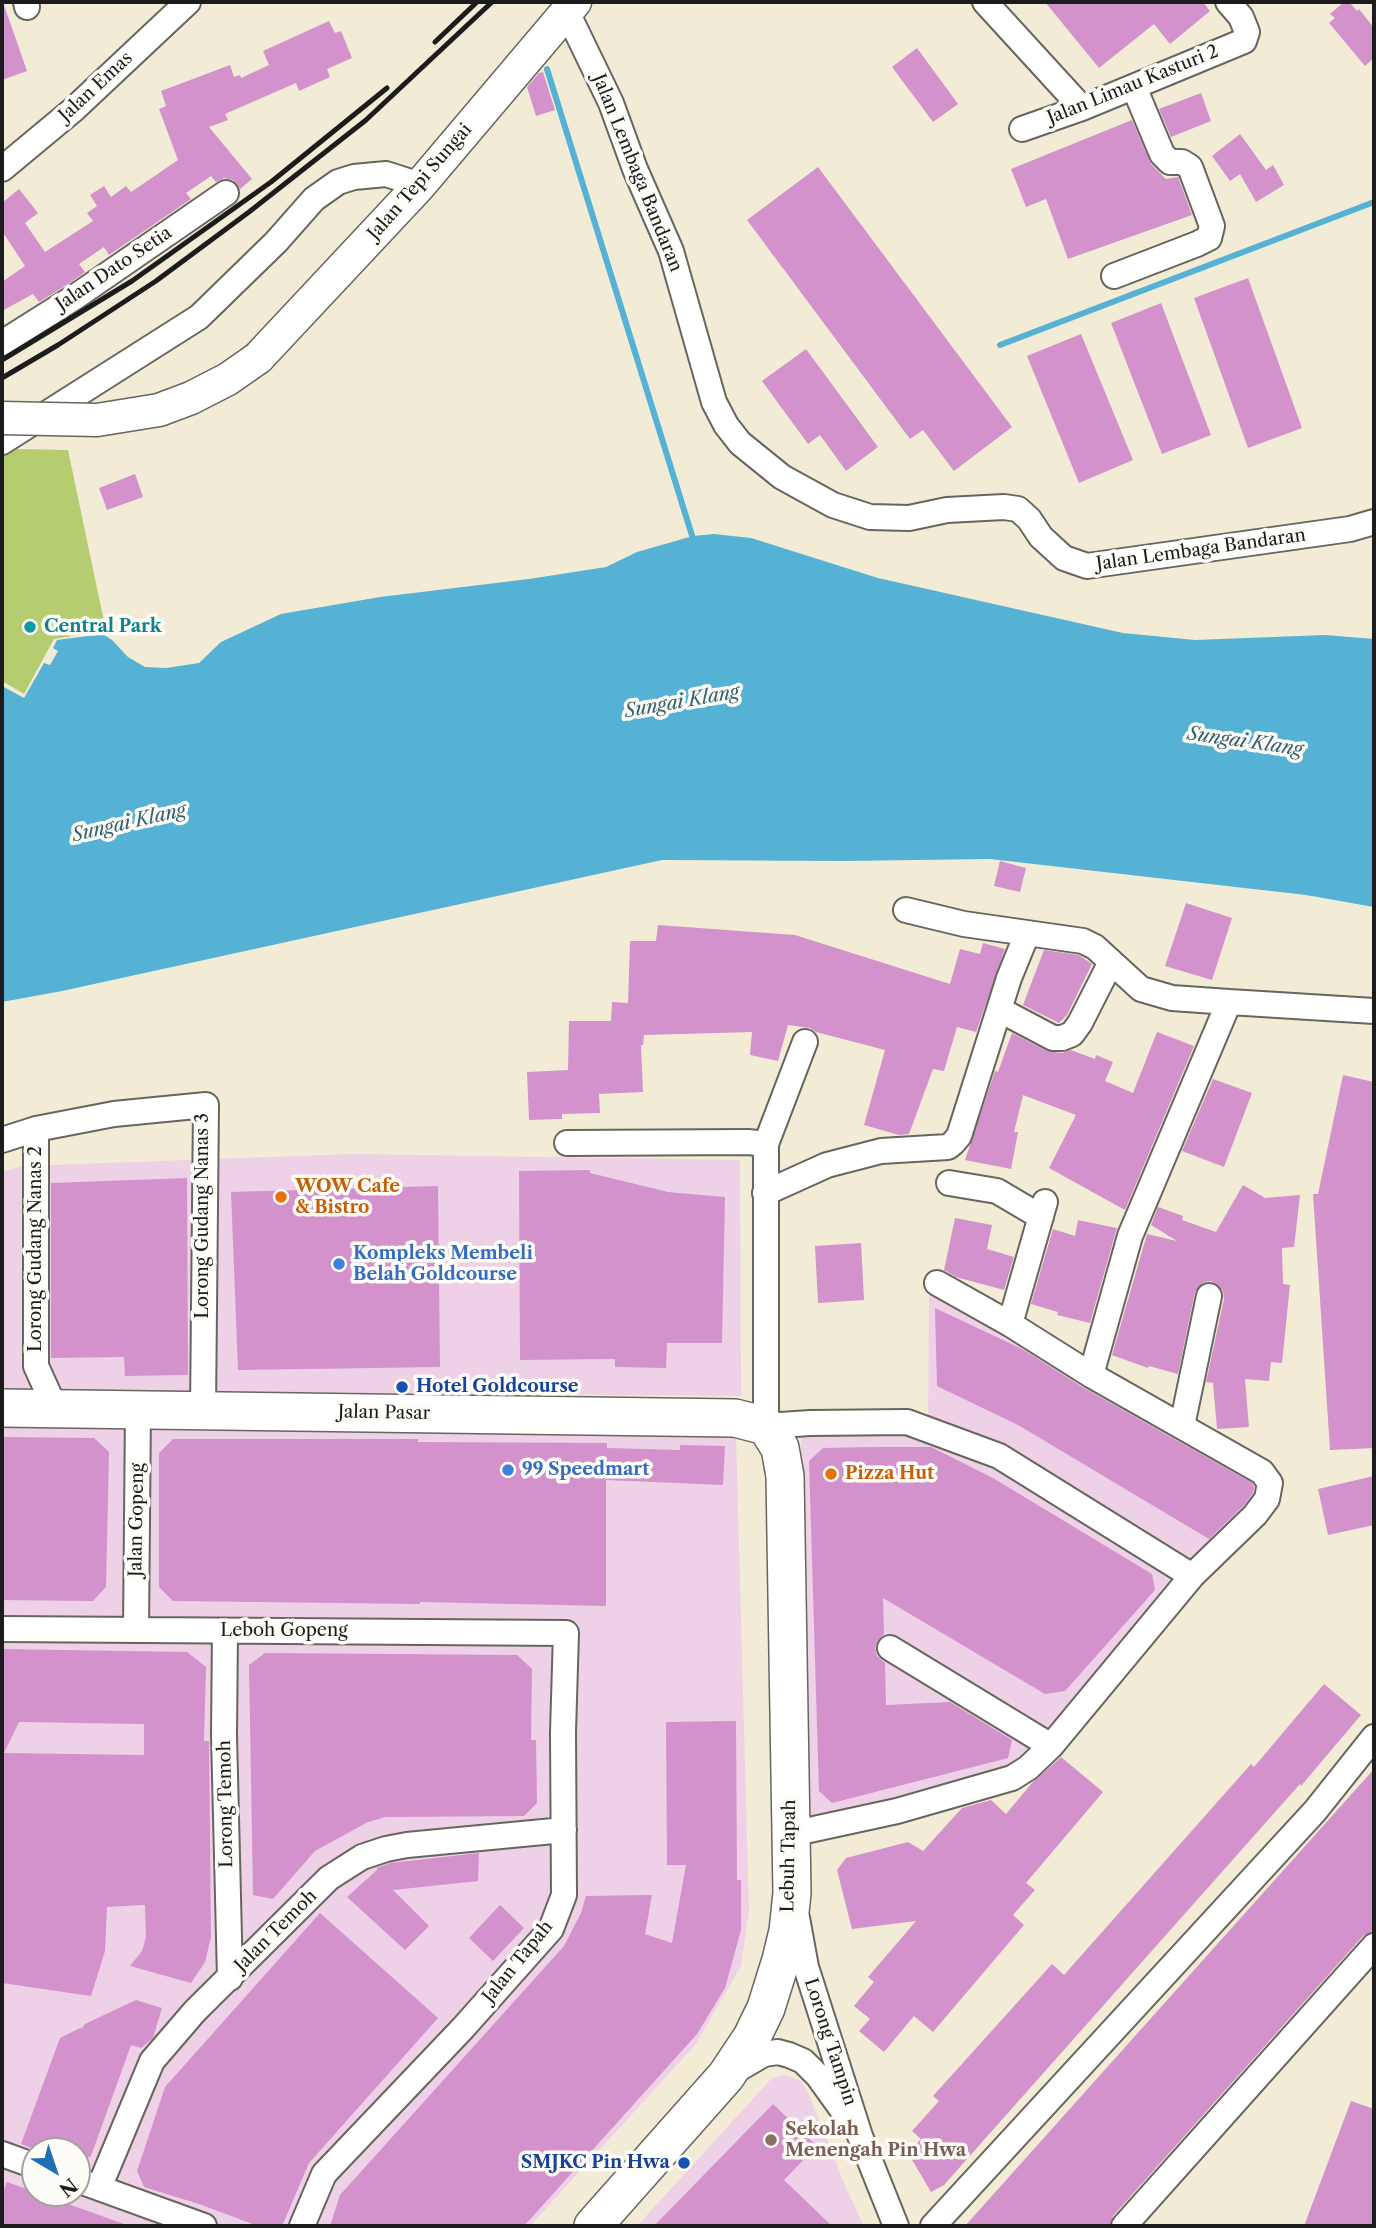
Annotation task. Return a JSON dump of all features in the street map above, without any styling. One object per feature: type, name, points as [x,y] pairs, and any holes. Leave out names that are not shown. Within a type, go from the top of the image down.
[{"type":"highway","name":"Jalan Pasar","points":[[2,1408],[138,1409],[203,1405],[735,1418],[766,1426]]},
{"type":"highway","name":"Lebuh Tapah","points":[[593,2226],[726,2076],[752,2037],[766,2008],[788,1931],[792,1893],[785,1476],[780,1448],[766,1426]]},
{"type":"main road","name":"Jalan Tepi Sungai","points":[[2,418],[97,420],[159,410],[191,398],[228,379],[258,358],[420,185],[564,16]]},
{"type":"street","name":"Jalan Emas","points":[[2,169],[73,110],[188,2]]},
{"type":"street","points":[[985,2],[1082,108]]},
{"type":"street","name":"Jalan Limau Kasturi 2","points":[[1022,129],[1082,108],[1244,41],[1247,32],[1241,17],[1228,2]]},
{"type":"street","name":"Jalan Lembaga Bandaran","points":[[564,16],[611,103],[635,169],[671,251],[714,402],[726,425],[740,443],[782,477],[833,505],[870,517],[909,519],[947,510],[1004,507],[1018,509],[1029,519],[1041,537],[1064,558],[1087,566],[1350,529],[1374,522]]},
{"type":"street","points":[[1114,276],[1209,238],[1212,226],[1190,167],[1182,162],[1170,162],[1162,154],[1134,87]]},
{"type":"street","points":[[2,442],[199,317],[276,242],[314,199],[338,182],[354,177],[386,174],[420,185]]},
{"type":"street","name":"Jalan Dato Setia","points":[[2,343],[75,297],[226,193]]},
{"type":"street","points":[[906,910],[964,924],[1083,941],[1096,947],[1141,989],[1172,998],[1374,1011]]},
{"type":"street","points":[[765,1194],[827,1165],[881,1151],[948,1147],[953,1143],[959,1136],[1009,978],[1027,934]]},
{"type":"street","points":[[1000,1010],[1053,1038],[1072,1034],[1111,962]]},
{"type":"street","points":[[1091,1375],[1130,1236],[1229,1002]]},
{"type":"street","points":[[805,1042],[766,1144],[766,1426],[908,1422],[999,1456],[1192,1576]]},
{"type":"street","name":"Lorong Gudang Nanas 3","points":[[36,1129],[114,1115],[206,1105],[203,1405]]},
{"type":"street","points":[[2,1140],[36,1129]]},
{"type":"street","name":"Lorong Gudang Nanas 2","points":[[36,1129],[36,1366],[55,1408]]},
{"type":"street","points":[[567,1143],[766,1144]]},
{"type":"street","points":[[949,1183],[997,1191],[1043,1210],[1010,1324]]},
{"type":"street","points":[[791,1834],[897,1811],[1012,1778],[1028,1768],[1051,1746],[1192,1576],[1255,1515],[1267,1499],[1270,1483],[1262,1472],[1091,1375],[1010,1324],[937,1283]]},
{"type":"street","points":[[1182,1426],[1209,1296]]},
{"type":"street","name":"Jalan Gopeng","points":[[136,1630],[138,1409]]},
{"type":"street","name":"Leboh Gopeng","points":[[2,1629],[566,1633]]},
{"type":"street","name":"Lorong Temoh","points":[[225,1631],[224,1735],[230,1978]]},
{"type":"street","name":"Jalan Tapah","points":[[302,2226],[324,2174],[463,2028],[551,1929],[564,1895],[566,1633]]},
{"type":"street","points":[[890,1648],[1051,1746]]},
{"type":"street","points":[[933,2226],[1306,1821],[1374,1737]]},
{"type":"street","name":"Jalan Temoh","points":[[91,2178],[152,2061],[195,2011],[330,1878],[362,1857],[386,1849],[564,1830]]},
{"type":"street","name":"Lorong Tampin","points":[[792,1893],[806,1967],[860,2136],[896,2226]]},
{"type":"street","points":[[1124,2226],[1374,1946]]},
{"type":"street","points":[[726,2076],[764,2054],[778,2052],[803,2061],[818,2076],[860,2136]]},
{"type":"street","points":[[2,2154],[21,2161]]},
{"type":"street","points":[[91,2185],[204,2226]]},
{"type":"shaded area","points":[[353,1154],[740,1160],[741,1396],[2,1390],[2,1172],[23,1166]]},
{"type":"shaded area","points":[[929,1288],[1258,1478],[1260,1495],[1038,1749],[1010,1772],[805,1823],[801,1434],[909,1432],[928,1437]]},
{"type":"shaded area","points":[[2,1426],[736,1435],[749,1911],[741,1966],[695,2045],[530,2226],[2,2226]]},
{"type":"shaded area","name":"Sekolah Menengah Pin Hwa","points":[[786,2075],[801,2081],[808,2092],[864,2226],[637,2226],[772,2078]]},
{"type":"green space","points":[[17,449],[68,450],[106,631],[54,639],[24,694],[2,681],[2,456]]},
{"type":"water","name":"Sungai Klang","points":[[714,534],[751,538],[878,578],[1123,633],[1195,640],[1325,635],[1374,639],[1374,907],[1306,895],[990,859],[662,860],[2,1002],[2,686],[24,698],[44,663],[50,665],[58,651],[53,648],[57,640],[103,634],[128,657],[145,667],[166,668],[199,663],[221,642],[281,614],[380,597],[606,567],[637,552],[693,536]]},
{"type":"building","points":[[1045,2],[1203,2],[1210,11],[1170,44],[1154,24],[1099,68]]},
{"type":"building","points":[[1344,2],[1349,2],[1357,11],[1359,9],[1374,28],[1374,58],[1365,66],[1329,23],[1335,18],[1330,14]]},
{"type":"building","points":[[4,5],[27,71],[2,80],[2,6]]},
{"type":"building","points":[[329,21],[335,33],[341,31],[352,58],[327,69],[330,77],[299,91],[296,83],[225,114],[228,120],[209,127],[252,179],[240,189],[233,180],[224,178],[216,182],[211,176],[186,193],[191,199],[109,255],[104,247],[79,264],[85,272],[67,285],[39,302],[33,294],[2,311],[2,282],[25,266],[2,231],[2,203],[19,189],[38,213],[25,223],[45,252],[93,221],[87,213],[97,206],[90,195],[104,186],[111,197],[126,186],[131,192],[178,160],[159,109],[166,106],[161,91],[230,65],[234,77],[240,75],[241,78],[269,65],[263,51]]},
{"type":"building","points":[[917,48],[958,104],[933,122],[892,67]]},
{"type":"building","points":[[543,72],[555,110],[536,116],[527,87]]},
{"type":"building","points":[[1201,93],[1211,121],[1171,137],[1159,109]]},
{"type":"building","points":[[1132,120],[1151,164],[1166,179],[1178,177],[1192,215],[1068,259],[1046,199],[1026,207],[1011,169]]},
{"type":"building","points":[[1240,134],[1266,170],[1273,165],[1284,185],[1256,202],[1240,174],[1230,181],[1212,156]]},
{"type":"building","points":[[818,167],[1012,427],[954,471],[923,430],[910,439],[747,220]]},
{"type":"building","points":[[1248,278],[1302,428],[1248,448],[1194,298]]},
{"type":"building","points":[[1161,303],[1211,435],[1162,454],[1111,323]]},
{"type":"building","points":[[1081,334],[1133,460],[1079,483],[1027,356]]},
{"type":"building","points":[[806,349],[878,447],[846,471],[820,435],[808,444],[762,381]]},
{"type":"building","points":[[135,474],[143,497],[107,510],[99,488]]},
{"type":"building","points":[[1000,861],[1026,868],[1020,892],[994,886]]},
{"type":"building","points":[[1186,903],[1232,918],[1212,980],[1165,966]]},
{"type":"building","points":[[658,925],[795,935],[950,984],[960,949],[980,954],[983,943],[1005,949],[976,1032],[957,1027],[944,1071],[933,1069],[909,1134],[899,1135],[864,1125],[885,1050],[816,1032],[810,1028],[788,1025],[778,1061],[750,1055],[752,1032],[644,1035],[641,1045],[643,1092],[599,1094],[600,1113],[562,1114],[562,1119],[529,1120],[527,1072],[568,1070],[569,1021],[611,1021],[612,1002],[628,1003],[630,941],[656,941]]},
{"type":"building","points":[[1044,950],[1079,955],[1092,964],[1067,1015],[1059,1023],[1023,1005]]},
{"type":"building","points":[[1157,1032],[1194,1046],[1125,1210],[1049,1168],[1076,1115],[1023,1095],[1014,1132],[1018,1132],[1011,1169],[965,1160],[995,1071],[998,1072],[1012,1033],[1047,1051],[1062,1053],[1071,1050],[1113,1062],[1105,1081],[1133,1093]]},
{"type":"building","points":[[1343,1075],[1374,1082],[1374,1448],[1330,1450],[1313,1194],[1318,1194]]},
{"type":"building","points":[[1213,1079],[1252,1093],[1224,1167],[1182,1151]]},
{"type":"building","points":[[590,1170],[590,1173],[668,1192],[725,1197],[722,1343],[667,1343],[666,1368],[615,1367],[615,1359],[520,1360],[519,1171]]},
{"type":"building","points":[[187,1178],[188,1375],[125,1376],[124,1357],[51,1358],[51,1183]]},
{"type":"building","points":[[1243,1185],[1265,1198],[1300,1195],[1294,1247],[1282,1248],[1283,1284],[1290,1285],[1282,1363],[1271,1362],[1269,1381],[1245,1379],[1249,1427],[1217,1429],[1213,1383],[1206,1382],[1224,1299],[1223,1291],[1218,1285],[1211,1281],[1204,1282],[1195,1292],[1178,1374],[1149,1366],[1148,1368],[1112,1355],[1147,1234],[1177,1241],[1151,1225],[1158,1207],[1183,1216],[1182,1220],[1216,1232]]},
{"type":"building","points":[[438,1186],[440,1367],[238,1370],[231,1192]]},
{"type":"building","points":[[955,1218],[992,1225],[987,1249],[1014,1257],[1004,1290],[956,1277],[944,1270]]},
{"type":"building","points":[[1078,1220],[1117,1228],[1090,1323],[1057,1315],[1058,1312],[1031,1304],[1053,1229],[1075,1236]]},
{"type":"building","points":[[861,1243],[864,1300],[818,1303],[815,1246]]},
{"type":"building","points":[[935,1308],[1022,1349],[1084,1388],[1252,1483],[1253,1493],[1209,1539],[1018,1425],[937,1386]]},
{"type":"building","points":[[2,1437],[94,1438],[109,1452],[106,1587],[93,1601],[2,1600]]},
{"type":"building","points":[[173,1439],[418,1439],[418,1442],[607,1443],[607,1448],[680,1450],[680,1445],[725,1446],[723,1485],[606,1480],[606,1606],[173,1601],[159,1587],[159,1453]]},
{"type":"building","points":[[931,1447],[993,1478],[1152,1574],[1155,1590],[1065,1691],[1045,1694],[883,1598],[884,1634],[875,1648],[877,1656],[885,1663],[886,1705],[950,1702],[1012,1740],[1008,1758],[832,1803],[819,1791],[809,1461],[823,1448]]},
{"type":"building","points":[[1374,1476],[1374,1525],[1328,1535],[1318,1489]]},
{"type":"building","points":[[2,1649],[187,1652],[206,1667],[204,1741],[209,1741],[211,1937],[205,1962],[191,1983],[130,1966],[142,1951],[146,1937],[145,1905],[107,1907],[105,1951],[91,1996],[2,1983]],"holes":[[[19,1722],[144,1724],[144,1755],[4,1753]]]},
{"type":"building","points":[[265,1653],[517,1655],[532,1669],[531,1740],[536,1740],[537,1803],[524,1816],[386,1817],[368,1822],[315,1851],[273,1899],[253,1895],[249,1665]]},
{"type":"building","points":[[1324,1684],[1361,1715],[1301,1786],[1300,1784],[944,2185],[931,2192],[908,2153],[921,2139],[912,2131],[939,2101],[933,2096],[1052,1964],[1064,1975],[1251,1764],[1254,1767]]},
{"type":"building","points":[[736,1721],[737,1880],[741,1880],[741,1930],[725,1988],[697,2034],[524,2226],[330,2226],[340,2195],[564,1946],[581,1913],[586,1896],[652,1895],[645,1934],[672,1943],[686,1865],[667,1865],[666,1722]]},
{"type":"building","points":[[1061,1757],[1103,1792],[1026,1883],[1035,1890],[1013,1915],[1024,1925],[933,2032],[914,2016],[884,2052],[859,2031],[870,2019],[854,2006],[874,1982],[868,1977],[916,1921],[852,1929],[837,1870],[846,1858],[908,1842],[923,1851],[962,1808],[991,1800],[1006,1814],[1032,1783]]},
{"type":"building","points":[[1374,1769],[1374,1932],[1363,1936],[1113,2216],[1110,2226],[965,2226]]},
{"type":"building","points":[[479,1853],[478,1881],[393,1890],[429,1926],[405,1950],[347,1897],[377,1868],[390,1863]]},
{"type":"building","points":[[500,1905],[524,1928],[493,1961],[469,1938]]},
{"type":"building","points":[[320,1913],[438,2018],[309,2163],[283,2224],[258,2226],[144,2187],[137,2171],[165,2087]]},
{"type":"building","points":[[136,2000],[162,2008],[153,2038],[141,2048],[131,2045],[91,2156],[91,2137],[24,2137],[60,2038],[82,2027],[81,2030],[85,2024]]},
{"type":"building","points":[[1351,2101],[1374,2109],[1374,2226],[1304,2226]]},
{"type":"building","points":[[773,2104],[817,2146],[784,2180],[832,2226],[654,2226]]},
{"type":"building","points":[[7,2182],[21,2187],[21,2207],[77,2207],[124,2226],[2,2226],[4,2189]]},
{"type":"waterway","points":[[547,69],[694,542]]},
{"type":"waterway","points":[[1000,345],[1374,202]]},
{"type":"railway","points":[[435,42],[477,2]]},
{"type":"railway","points":[[2,378],[156,281],[249,212],[366,120],[492,2]]},
{"type":"railway","points":[[2,360],[132,281],[271,182],[387,88]]},
{"type":"place","name":"Central Park","points":[[30,627]]},
{"type":"place","name":"WOW Cafe & Bistro","points":[[281,1197]]},
{"type":"place","name":"Kompleks Membeli Belah Goldcourse","points":[[339,1264]]},
{"type":"place","name":"Hotel Goldcourse","points":[[402,1387]]},
{"type":"place","name":"99 Speedmart","points":[[508,1470]]},
{"type":"place","name":"Pizza Hut","points":[[831,1474]]},
{"type":"place","name":"Sekolah Menengah Pin Hwa","points":[[771,2140]]},
{"type":"place","name":"SMJKC Pin Hwa","points":[[684,2163]]}]
